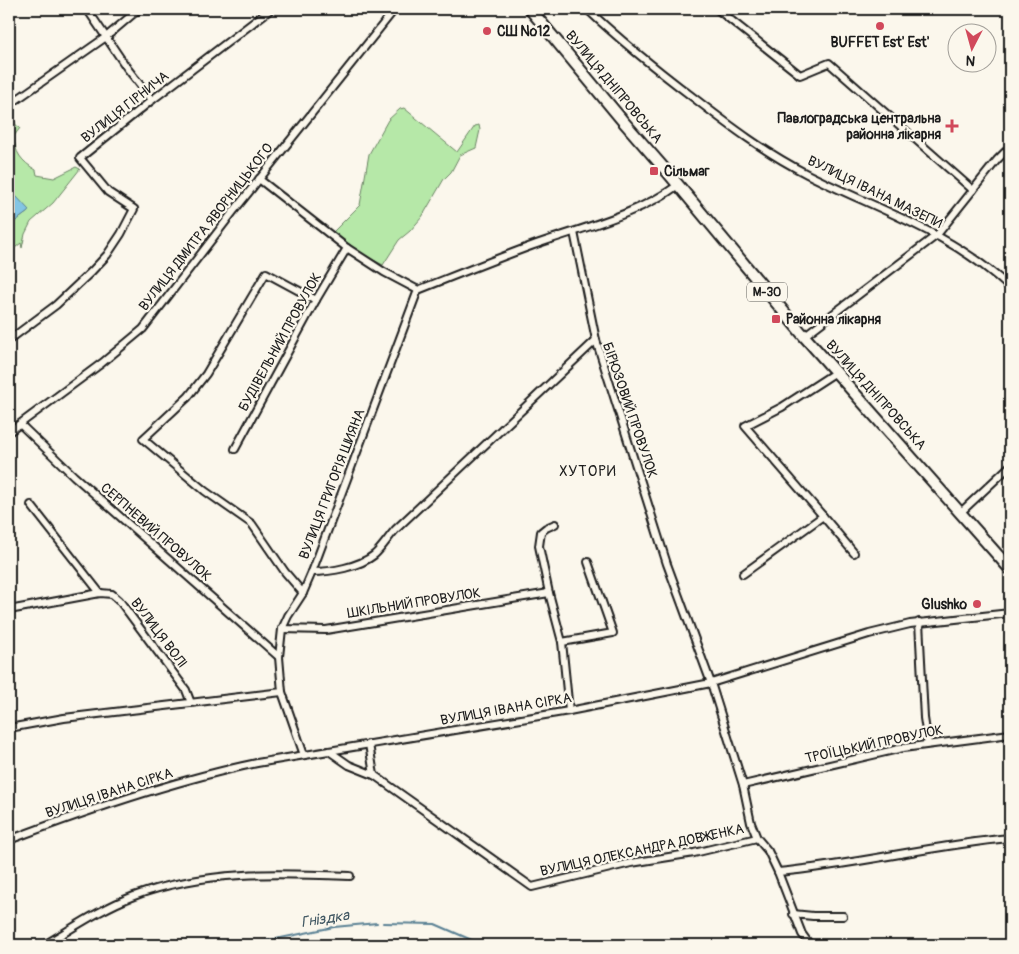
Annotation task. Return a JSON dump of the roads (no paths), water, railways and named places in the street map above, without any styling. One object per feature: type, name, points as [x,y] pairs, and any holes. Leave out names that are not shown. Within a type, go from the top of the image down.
[{"type":"highway","name":"ВУЛИЦЯ ДНІПРОВСЬКА","points":[[530,9],[804,336],[1010,569]]},
{"type":"street","points":[[87,9],[152,100]]},
{"type":"street","points":[[9,105],[106,37],[139,9]]},
{"type":"street","name":"ВУЛИЦЯ ГІРНИЧА","points":[[9,340],[56,305],[102,260],[121,234],[134,209],[108,192],[80,158],[271,9]]},
{"type":"street","name":"ВУЛИЦЯ ДМИТРА ЯВОРНИЦЬКОГО","points":[[9,432],[102,363],[143,329],[259,179],[395,9]]},
{"type":"street","name":"ВУЛИЦЯ ІВАНА МАЗЕПИ","points":[[587,9],[616,37],[759,146],[806,173],[937,235],[963,250],[1009,283]]},
{"type":"street","points":[[717,9],[800,75],[829,63],[974,190]]},
{"type":"street","points":[[804,336],[937,235],[1010,147]]},
{"type":"street","points":[[259,179],[346,248],[384,272],[418,290],[627,212],[668,192],[678,185]]},
{"type":"street","points":[[574,232],[596,340]]},
{"type":"street","name":"БУДІВЕЛЬНИЙ ПРОВУЛОК","points":[[236,450],[346,248]]},
{"type":"street","points":[[303,593],[285,572],[252,524],[205,491],[143,439],[188,397],[206,374],[266,273],[316,300]]},
{"type":"street","name":"ВУЛИЦЯ ГРИГОРІЯ ШИЯНА","points":[[304,756],[282,692],[279,657],[282,629],[303,593],[312,572],[418,290]]},
{"type":"street","name":"БІРЮЗОВИЙ ПРОВУЛОК","points":[[312,572],[324,572],[358,564],[375,554],[395,530],[596,340],[667,564],[711,683],[743,785],[751,823],[757,838]]},
{"type":"street","points":[[836,372],[782,407],[746,426],[854,553]]},
{"type":"street","name":"СЕРПНЕВИЙ ПРОВУЛОК","points":[[20,424],[74,476],[279,657]]},
{"type":"street","points":[[961,512],[1010,466]]},
{"type":"street","points":[[9,608],[100,593],[31,505]]},
{"type":"street","points":[[743,574],[823,516]]},
{"type":"street","points":[[555,524],[542,532],[539,539],[539,548],[562,642],[570,711]]},
{"type":"street","points":[[562,642],[613,633],[588,562]]},
{"type":"street","name":"ВУЛИЦЯ ВОЛІ","points":[[100,593],[112,594],[119,600],[186,690],[191,703]]},
{"type":"street","name":"ШКІЛЬНИЙ ПРОВУЛОК","points":[[282,629],[326,630],[549,593]]},
{"type":"street","name":"ВУЛИЦЯ ІВАНА СІРКА","points":[[9,840],[91,810],[221,770],[570,711],[711,683],[859,637],[919,622],[1010,614]]},
{"type":"street","points":[[919,622],[924,718],[928,744]]},
{"type":"street","points":[[9,728],[64,718],[282,692]]},
{"type":"street","name":"ТРОЇЦЬКИЙ ПРОВУЛОК","points":[[743,785],[928,744],[1010,734]]},
{"type":"street","points":[[369,744],[374,775]]},
{"type":"street","name":"ВУЛИЦЯ ОЛЕКСАНДРА ДОВЖЕНКА","points":[[329,751],[349,765],[374,775],[532,887],[630,863],[694,853],[757,838],[768,851],[778,872],[793,914],[802,934],[810,945]]},
{"type":"street","points":[[778,872],[832,866],[959,844],[1010,838]]},
{"type":"street","points":[[44,945],[101,912],[132,897],[169,886],[207,878],[263,874],[350,876]]},
{"type":"street","points":[[793,914],[843,916]]},
{"type":"water","points":[[9,194],[15,195],[29,210],[13,223],[9,222]]},
{"type":"waterway","name":"Гніздка","points":[[247,945],[334,927],[377,923]]},
{"type":"waterway","name":"Гніздка","points":[[383,923],[435,924],[483,945]]},
{"type":"place","name":"BUFFET Est' Est'","points":[[880,26]]},
{"type":"place","name":"СШ №12","points":[[487,31]]},
{"type":"place","name":"Павлоградська центральна районна лікарня","points":[[952,126]]},
{"type":"place","name":"Сільмаг","points":[[654,171]]},
{"type":"place","name":"Районна лікарня","points":[[776,319]]},
{"type":"place","name":"Glushko","points":[[977,604]]},
{"type":"district","name":"ХУТОРИ","points":[[588,471]]}]
